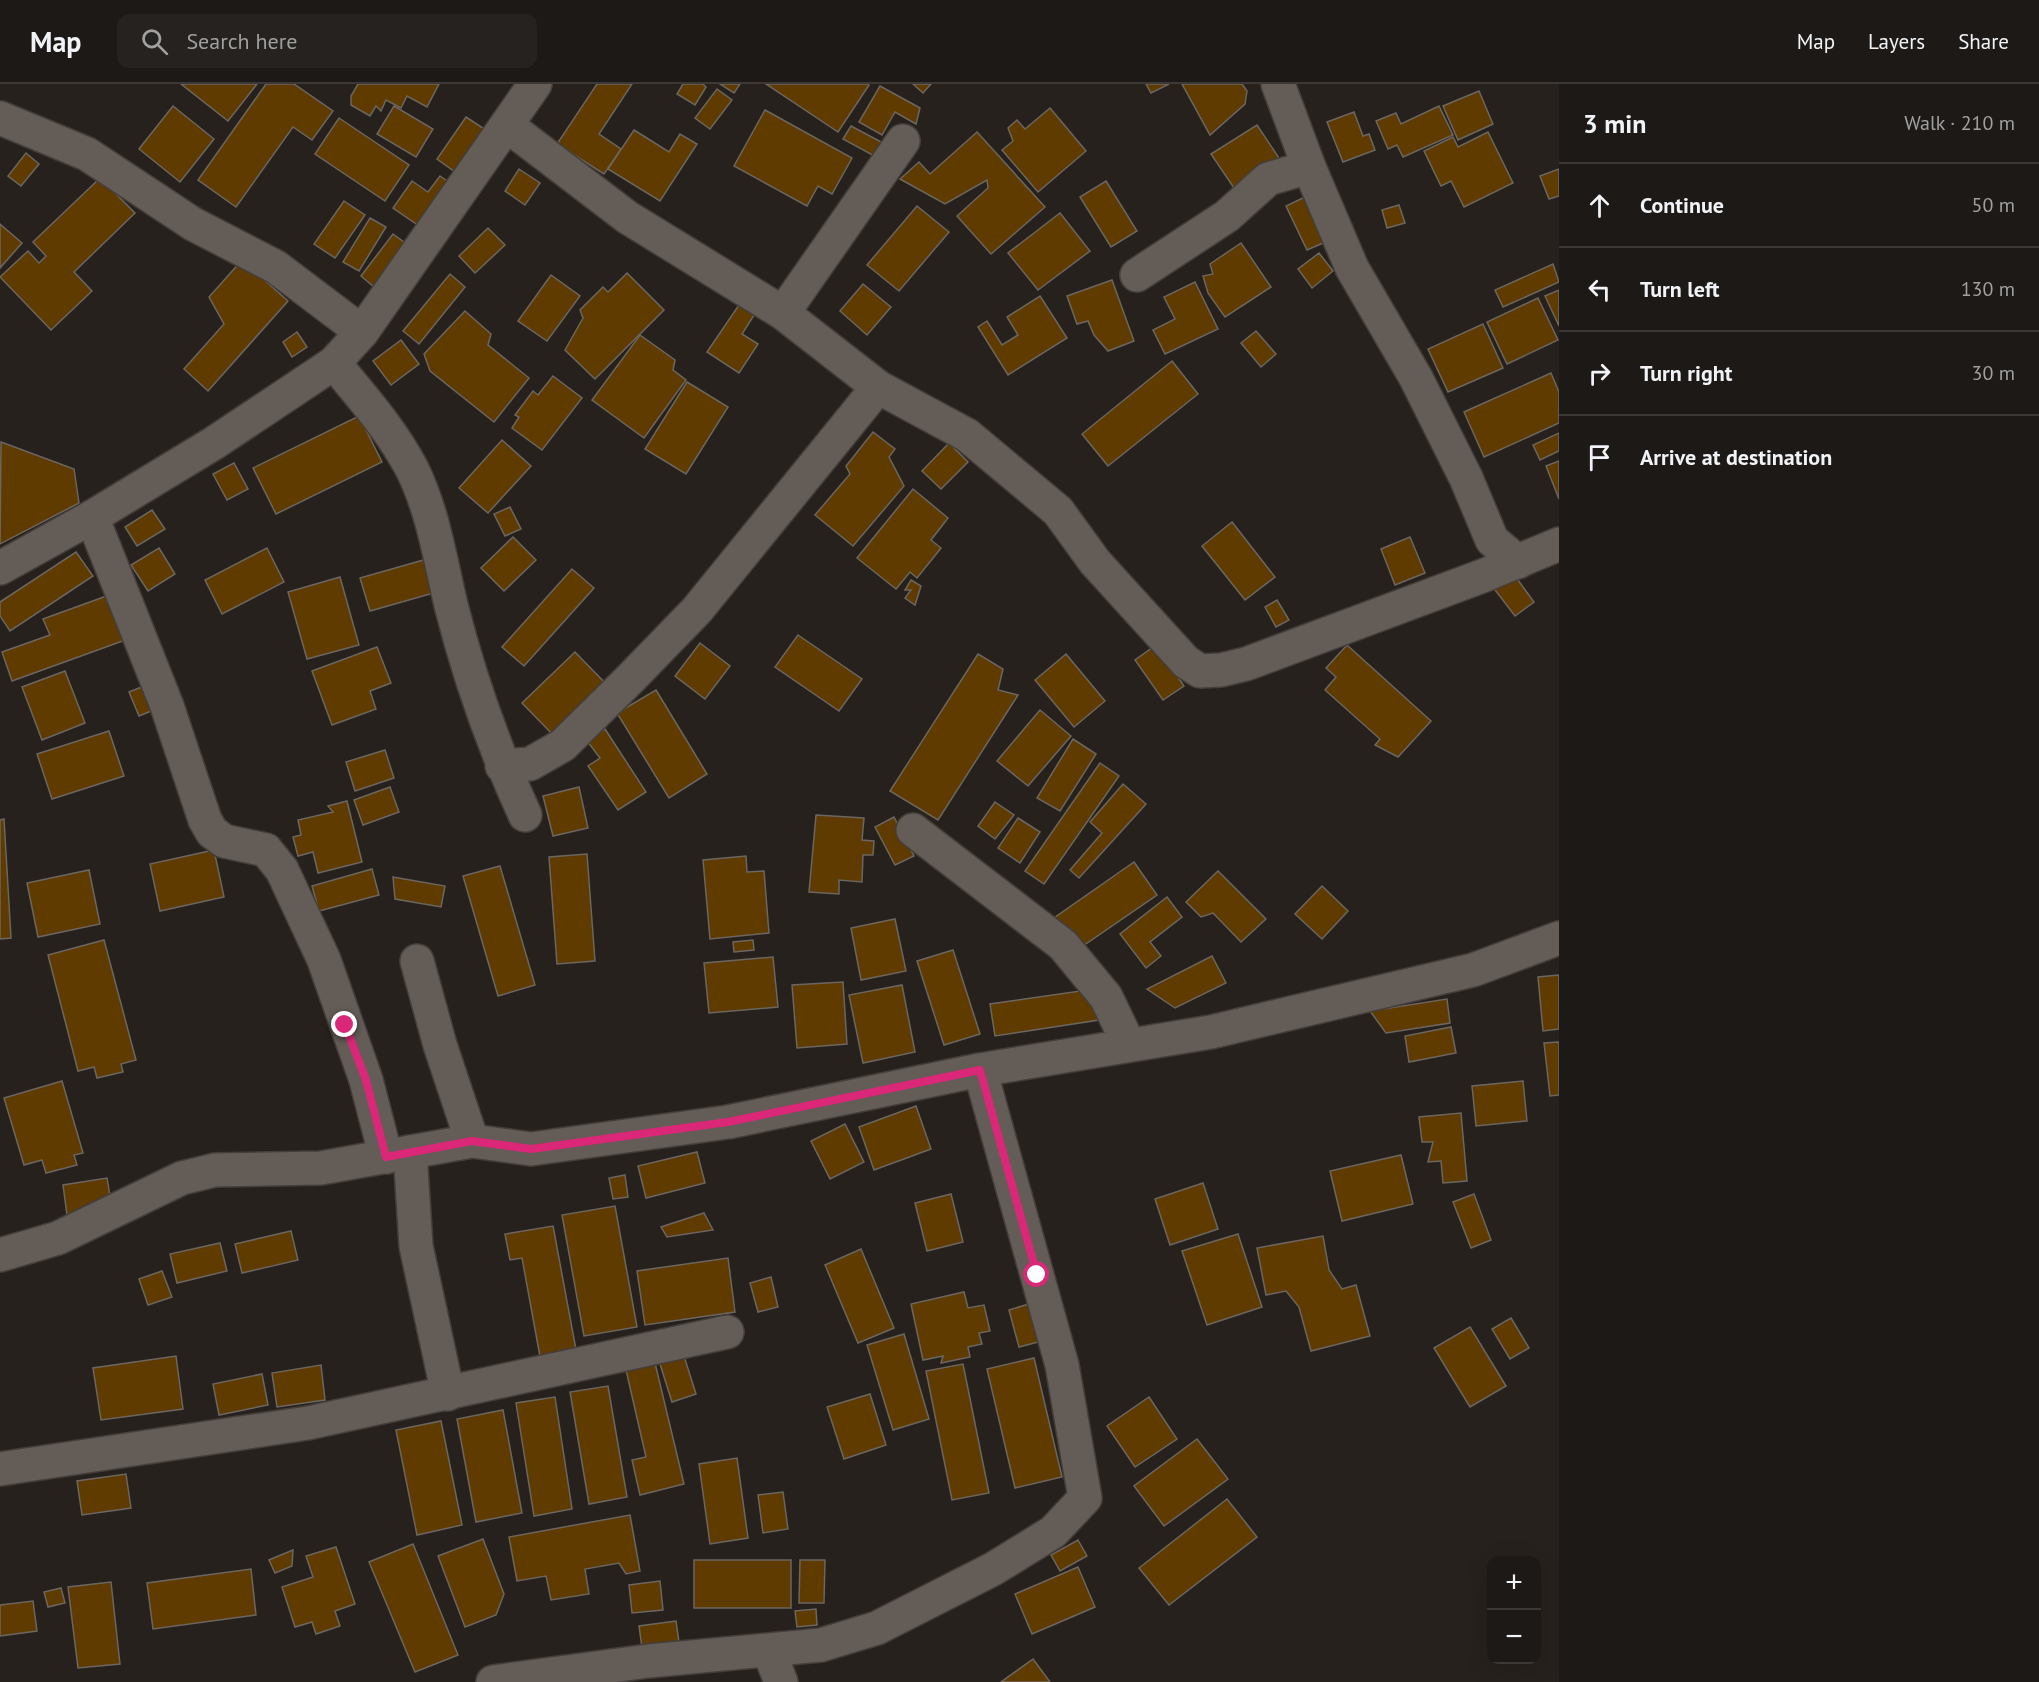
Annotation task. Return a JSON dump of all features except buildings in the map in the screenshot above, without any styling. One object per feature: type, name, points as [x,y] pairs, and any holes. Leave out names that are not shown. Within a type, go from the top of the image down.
[{"type":"street","points":[[0,568],[92,518],[214,443],[334,363],[362,332],[508,126],[535,84]]},
{"type":"street","points":[[1278,84],[1309,167],[1352,268],[1426,398],[1467,477],[1492,540],[1518,562]]},
{"type":"street","points":[[0,118],[87,154],[193,224],[276,267],[362,332]]},
{"type":"street","points":[[508,126],[627,217],[783,313],[878,387],[967,435],[1058,511],[1095,562],[1169,647],[1186,663],[1200,671],[1221,670],[1246,664],[1485,575],[1559,544]]},
{"type":"street","points":[[783,313],[903,141]]},
{"type":"street","points":[[1137,275],[1227,216],[1268,179],[1309,167]]},
{"type":"street","points":[[334,363],[386,425],[413,471],[433,524],[451,605],[475,690],[502,766],[525,815]]},
{"type":"street","points":[[502,766],[530,764],[563,746],[631,678],[697,610],[878,387]]},
{"type":"street","points":[[92,518],[163,695],[205,820],[212,832],[224,842],[266,850],[282,870],[324,960],[366,1080],[398,1155],[448,1394]]},
{"type":"street","points":[[1485,575],[1492,540]]},
{"type":"street","points":[[913,830],[1063,945],[1106,997],[1129,1045]]},
{"type":"street","points":[[0,1255],[58,1238],[182,1178],[215,1170],[321,1168],[472,1141],[531,1149],[716,1123],[980,1070],[1211,1032],[1473,970],[1559,938]]},
{"type":"street","points":[[417,961],[440,1045],[472,1141]]},
{"type":"street","points":[[493,1682],[648,1661],[821,1645],[877,1628],[993,1569],[1053,1532],[1085,1498],[1062,1365],[980,1070]]},
{"type":"street","points":[[0,1469],[308,1423],[727,1332]]},
{"type":"street","points":[[769,1651],[781,1682]]},
{"type":"route","points":[[345,1025],[366,1080],[386,1157],[472,1141],[531,1149],[728,1122],[980,1070],[1037,1275]]}]
